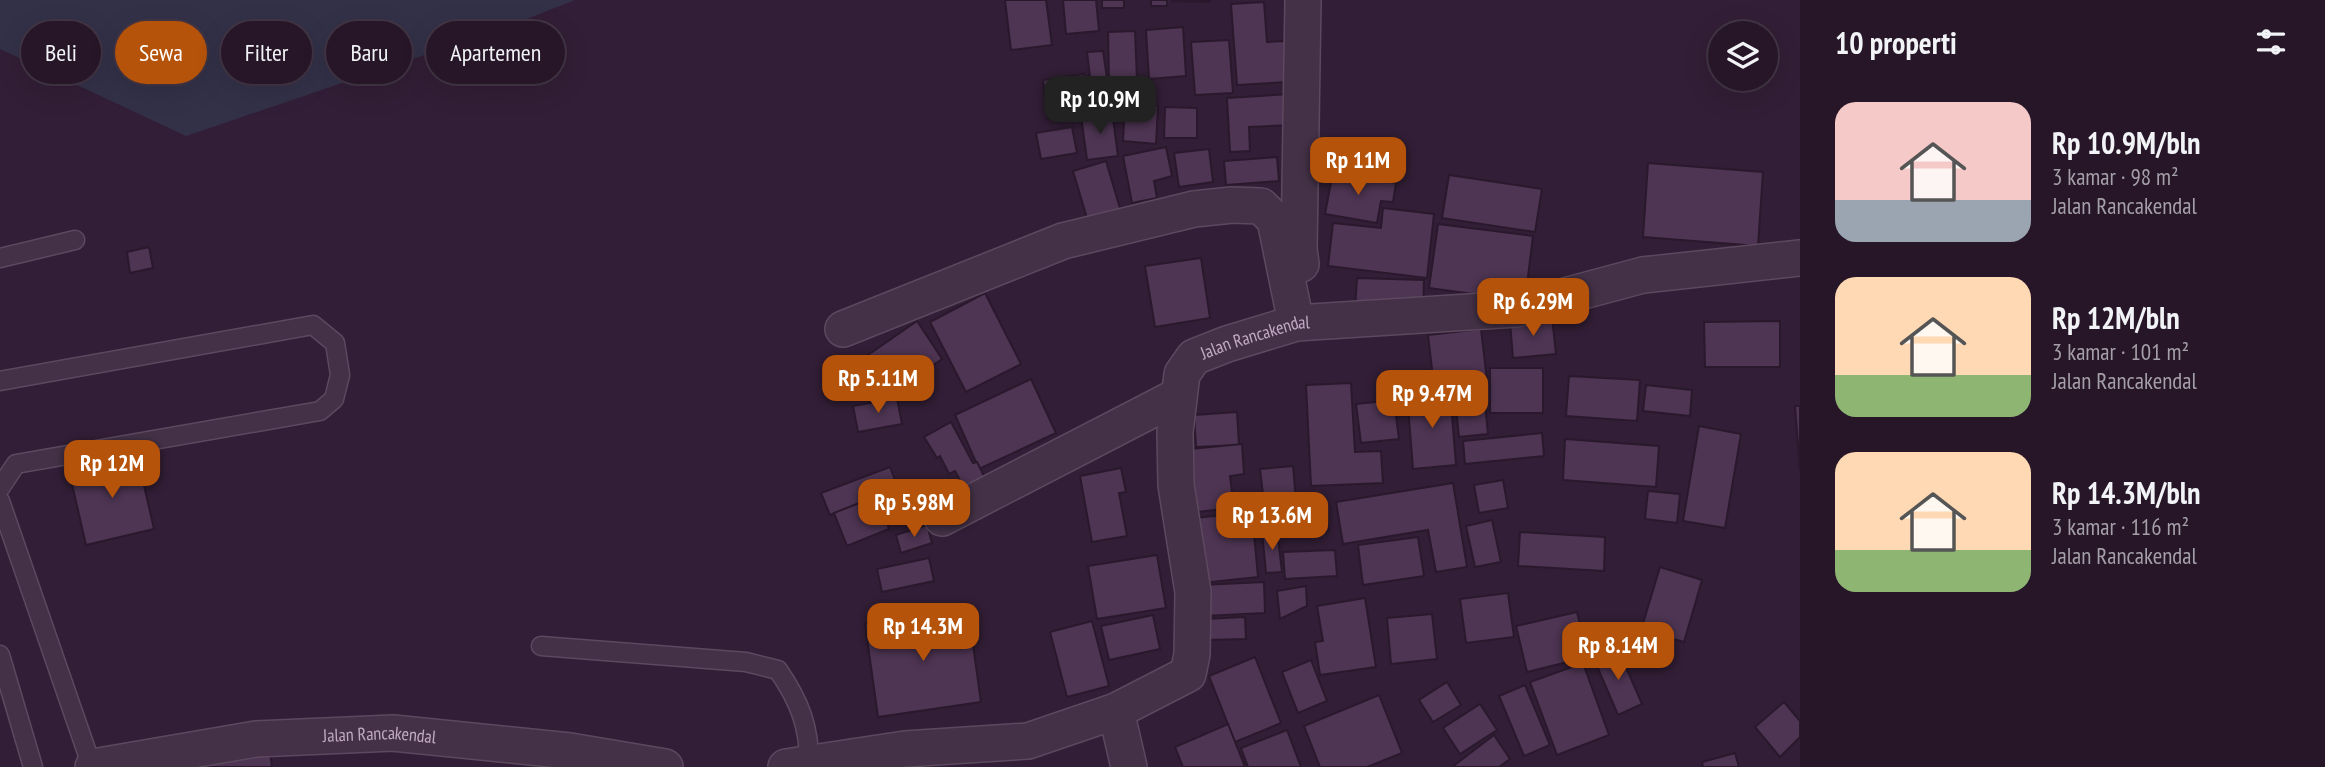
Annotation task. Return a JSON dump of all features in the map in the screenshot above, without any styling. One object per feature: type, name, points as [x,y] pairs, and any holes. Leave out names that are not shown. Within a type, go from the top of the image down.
[{"type":"street","points":[[1303,0],[1298,249],[1308,322]]},
{"type":"street","points":[[843,329],[1063,241],[1194,209],[1232,205],[1261,206],[1275,220],[1308,322]]},
{"type":"street","name":"Jalan Rancakendal","points":[[801,766],[905,749],[1028,741],[1116,711],[1188,674],[1192,654],[1193,593],[1175,485],[1175,432],[1182,374],[1194,357],[1227,344],[1308,322],[1516,309],[1643,275],[1800,258]]},
{"type":"street","points":[[942,518],[1178,396]]},
{"type":"street","points":[[1116,711],[1129,767]]},
{"type":"street","name":"Jalan Rancakendal","points":[[93,767],[256,739],[393,733],[569,759],[666,767]]},
{"type":"lane","points":[[0,258],[75,240]]},
{"type":"lane","points":[[0,381],[313,325],[335,343],[340,375],[334,399],[320,411],[16,464],[0,488]]},
{"type":"lane","points":[[0,501],[93,767]]},
{"type":"lane","points":[[541,646],[746,662],[778,670],[795,695],[807,728],[801,766]]},
{"type":"lane","points":[[0,655],[33,767]]},
{"type":"shaded area","points":[[0,0],[575,0],[522,21],[426,21],[426,54],[412,59],[412,21],[326,21],[326,84],[339,84],[186,136],[75,84],[101,84],[101,21],[21,21],[21,59],[0,49]]},
{"type":"building","points":[[1005,0],[1046,0],[1052,45],[1011,50]]},
{"type":"building","points":[[1063,0],[1096,0],[1099,31],[1066,34]]},
{"type":"building","points":[[1102,0],[1124,0],[1124,8],[1102,8]]},
{"type":"building","points":[[1151,0],[1167,0],[1167,6],[1151,6]]},
{"type":"building","points":[[1210,0],[1210,2],[1172,1]]},
{"type":"building","points":[[1264,2],[1267,42],[1286,41],[1288,82],[1237,85],[1231,4]]},
{"type":"building","points":[[1183,27],[1186,76],[1149,79],[1146,30]]},
{"type":"building","points":[[1135,31],[1137,80],[1109,81],[1108,32]]},
{"type":"building","points":[[1229,40],[1233,93],[1195,95],[1191,42]]},
{"type":"building","points":[[1103,51],[1109,91],[1092,93],[1087,52]]},
{"type":"building","points":[[1084,74],[1088,113],[1048,118],[1043,80]]},
{"type":"building","points":[[1292,94],[1294,125],[1249,127],[1250,151],[1230,152],[1227,98]]},
{"type":"building","points":[[1125,104],[1158,106],[1156,144],[1123,141]]},
{"type":"building","points":[[1165,107],[1197,108],[1197,138],[1164,138]]},
{"type":"building","points":[[1112,111],[1118,156],[1087,160],[1081,116]]},
{"type":"building","points":[[1072,127],[1077,153],[1041,159],[1036,133]]},
{"type":"building","points":[[1166,147],[1172,176],[1154,181],[1157,198],[1132,203],[1123,156]]},
{"type":"building","points":[[1209,149],[1213,182],[1179,187],[1174,153]]},
{"type":"building","points":[[1277,157],[1279,181],[1226,185],[1224,161]]},
{"type":"building","points":[[1106,161],[1122,215],[1089,225],[1073,171]]},
{"type":"building","points":[[1648,163],[1763,172],[1758,246],[1643,237]]},
{"type":"building","points":[[1333,172],[1396,183],[1393,202],[1381,201],[1377,223],[1325,214]]},
{"type":"building","points":[[1449,175],[1542,189],[1535,232],[1442,218]]},
{"type":"building","points":[[1383,208],[1434,214],[1427,278],[1328,266],[1333,223],[1381,228]]},
{"type":"building","points":[[1438,224],[1533,236],[1525,301],[1429,288]]},
{"type":"building","points":[[149,247],[153,268],[130,273],[127,252]]},
{"type":"building","points":[[1201,258],[1210,318],[1155,327],[1145,266]]},
{"type":"building","points":[[1357,278],[1424,280],[1423,313],[1355,311]]},
{"type":"building","points":[[985,293],[1021,364],[966,392],[930,322]]},
{"type":"building","points":[[1552,317],[1556,354],[1513,358],[1510,322]]},
{"type":"building","points":[[917,321],[942,359],[881,401],[855,364]]},
{"type":"building","points":[[1780,321],[1780,367],[1705,367],[1704,322]]},
{"type":"building","points":[[1481,329],[1487,380],[1434,386],[1428,335]]},
{"type":"building","points":[[1490,368],[1543,368],[1543,413],[1490,413]]},
{"type":"building","points":[[1569,376],[1640,380],[1637,421],[1566,416]]},
{"type":"building","points":[[1031,379],[1056,433],[979,469],[955,415]]},
{"type":"building","points":[[1351,383],[1355,452],[1381,451],[1383,483],[1311,486],[1306,385]]},
{"type":"building","points":[[1483,384],[1488,434],[1459,437],[1454,387]]},
{"type":"building","points":[[1646,385],[1692,390],[1690,416],[1643,411]]},
{"type":"building","points":[[1450,390],[1456,465],[1413,469],[1407,394]]},
{"type":"building","points":[[897,398],[902,424],[858,432],[853,406]]},
{"type":"building","points":[[1394,400],[1399,439],[1361,443],[1356,404]]},
{"type":"building","points":[[1795,406],[1800,406],[1800,471]]},
{"type":"building","points":[[1237,412],[1239,445],[1196,447],[1194,415]]},
{"type":"building","points":[[951,422],[973,463],[977,462],[986,480],[966,491],[955,471],[949,474],[940,456],[937,458],[924,437]]},
{"type":"building","points":[[1699,426],[1741,434],[1725,528],[1683,521]]},
{"type":"building","points":[[1542,433],[1544,456],[1465,464],[1463,441]]},
{"type":"building","points":[[1565,439],[1659,446],[1656,487],[1563,480]]},
{"type":"building","points":[[1242,444],[1244,474],[1230,476],[1234,508],[1196,512],[1190,449]]},
{"type":"building","points":[[137,455],[154,529],[86,545],[69,471]]},
{"type":"building","points":[[1293,466],[1296,500],[1264,503],[1260,469]]},
{"type":"building","points":[[890,467],[898,488],[830,515],[821,493]]},
{"type":"building","points":[[1121,468],[1126,492],[1119,493],[1127,536],[1092,542],[1080,476]]},
{"type":"building","points":[[1503,480],[1508,508],[1479,513],[1474,485]]},
{"type":"building","points":[[1453,483],[1467,567],[1436,572],[1428,530],[1343,544],[1336,502]]},
{"type":"building","points":[[1648,491],[1680,494],[1677,523],[1645,519]]},
{"type":"building","points":[[877,496],[889,529],[847,546],[834,513]]},
{"type":"building","points":[[1326,509],[1329,531],[1307,534],[1305,512]]},
{"type":"building","points":[[1252,512],[1258,577],[1202,583],[1195,518]]},
{"type":"building","points":[[1492,520],[1501,562],[1475,567],[1466,526]]},
{"type":"building","points":[[927,525],[932,543],[901,553],[896,535]]},
{"type":"building","points":[[1277,530],[1282,572],[1266,573],[1262,531]]},
{"type":"building","points":[[1520,532],[1605,537],[1604,571],[1518,566]]},
{"type":"building","points":[[1418,537],[1424,576],[1363,585],[1358,545]]},
{"type":"building","points":[[1335,550],[1337,576],[1285,579],[1283,552]]},
{"type":"building","points":[[1157,555],[1166,608],[1097,619],[1088,566]]},
{"type":"building","points":[[929,558],[934,581],[882,592],[877,569]]},
{"type":"building","points":[[1660,567],[1702,580],[1684,642],[1641,630]]},
{"type":"building","points":[[1264,582],[1265,613],[1203,616],[1202,585]]},
{"type":"building","points":[[1306,586],[1307,606],[1280,619],[1277,591]]},
{"type":"building","points":[[1508,593],[1514,637],[1466,643],[1460,599]]},
{"type":"building","points":[[1365,598],[1376,667],[1320,675],[1315,642],[1323,641],[1317,606]]},
{"type":"building","points":[[968,609],[981,702],[878,717],[865,624]]},
{"type":"building","points":[[1577,612],[1588,657],[1527,672],[1516,626]]},
{"type":"building","points":[[1432,614],[1437,659],[1391,664],[1387,618]]},
{"type":"building","points":[[1153,615],[1160,649],[1109,660],[1101,626]]},
{"type":"building","points":[[1245,617],[1246,639],[1205,640],[1204,619]]},
{"type":"building","points":[[1092,621],[1109,686],[1067,697],[1050,632]]},
{"type":"building","points":[[1618,649],[1642,704],[1618,715],[1594,659]]},
{"type":"building","points":[[1255,657],[1281,723],[1235,742],[1209,676]]},
{"type":"building","points":[[1311,660],[1327,701],[1298,713],[1282,672]]},
{"type":"building","points":[[1583,663],[1609,735],[1557,755],[1530,682]]},
{"type":"building","points":[[1447,682],[1461,705],[1433,722],[1419,700]]},
{"type":"building","points":[[1525,685],[1550,745],[1524,756],[1499,696]]},
{"type":"building","points":[[1379,695],[1402,753],[1367,767],[1320,767],[1304,726]]},
{"type":"building","points":[[1784,702],[1800,721],[1800,737],[1780,757],[1755,727]]},
{"type":"building","points":[[1480,704],[1497,730],[1460,754],[1443,728]]},
{"type":"building","points":[[1228,724],[1245,767],[1183,767],[1175,747]]},
{"type":"building","points":[[1287,730],[1301,767],[1248,767],[1241,748]]},
{"type":"building","points":[[1494,735],[1510,759],[1499,767],[1452,767]]},
{"type":"building","points":[[270,752],[272,767],[192,767]]},
{"type":"building","points":[[1735,753],[1739,767],[1703,767],[1702,762]]}]
